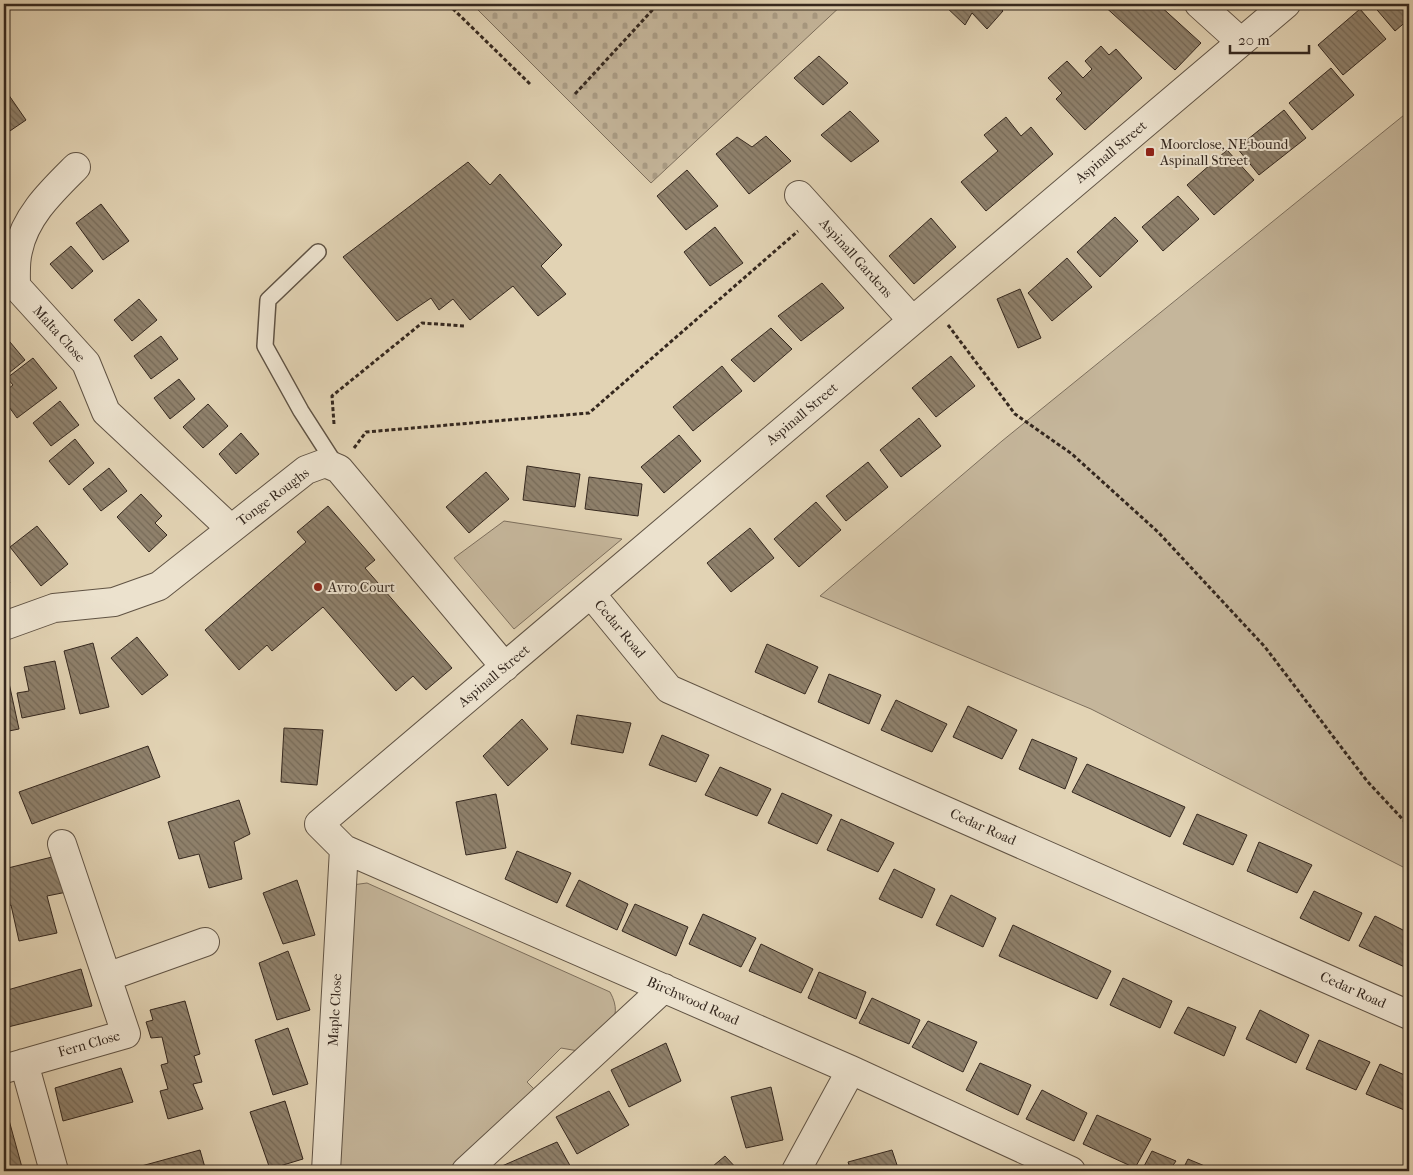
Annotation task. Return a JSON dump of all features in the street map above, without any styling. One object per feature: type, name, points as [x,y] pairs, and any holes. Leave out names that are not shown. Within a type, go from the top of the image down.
[{"type":"street","points":[[1199,4],[1241,42]]},
{"type":"street","name":"Aspinall Street","points":[[320,824],[1286,4]]},
{"type":"street","name":"Malta Close","points":[[76,167],[44,199],[25,230],[17,252],[16,286],[86,364],[106,412],[231,529]]},
{"type":"street","name":"Aspinall Gardens","points":[[808,205],[922,312]]},
{"type":"street","name":"Tonge Roughs","points":[[4,626],[54,608],[114,602],[159,586],[306,470],[325,463],[339,469]]},
{"type":"street","points":[[339,469],[505,667]]},
{"type":"street","name":"Cedar Road","points":[[591,594],[669,689],[1409,1015]]},
{"type":"street","name":"Birchwood Road","points":[[320,824],[344,849],[851,1070],[1071,1171]]},
{"type":"street","name":"Fern Close","points":[[54,1171],[14,1066],[126,1034],[62,844]]},
{"type":"street","name":"Maple Close","points":[[326,1171],[344,849]]},
{"type":"street","points":[[107,977],[204,942]]},
{"type":"street","points":[[466,1171],[664,988]]},
{"type":"street","points":[[796,1171],[851,1070]]},
{"type":"lane","points":[[318,252],[268,300],[265,346],[301,411],[339,469]]},
{"type":"path","points":[[448,4],[530,84]]},
{"type":"path","points":[[574,94],[658,4]]},
{"type":"path","points":[[339,469],[366,432],[589,413],[808,205]]},
{"type":"path","points":[[922,312],[1015,414],[1072,454],[1158,532],[1265,647],[1367,781],[1409,826]]},
{"type":"path","points":[[339,469],[332,396],[422,323],[465,326]]},
{"type":"green space","points":[[472,4],[843,4],[651,183]]},
{"type":"green space","points":[[1409,111],[1409,870],[1091,709],[820,596],[1002,441]]},
{"type":"green space","points":[[504,521],[622,539],[514,629],[454,558]]},
{"type":"green space","points":[[367,883],[610,992],[614,1002],[614,1018],[605,1032],[584,1052],[561,1048],[527,1082],[537,1092],[452,1171],[332,1171],[352,885]]},
{"type":"building","points":[[943,4],[996,4],[1003,11],[987,29],[972,13],[965,25]]},
{"type":"building","points":[[1102,4],[1158,4],[1201,43],[1175,70]]},
{"type":"building","points":[[1372,4],[1409,4],[1409,19],[1395,31]]},
{"type":"building","points":[[1360,9],[1386,39],[1343,75],[1318,45]]},
{"type":"building","points":[[1101,46],[1109,55],[1116,49],[1142,78],[1085,130],[1056,99],[1062,93],[1048,78],[1067,61],[1083,78],[1092,69],[1085,61]]},
{"type":"building","points":[[819,56],[848,83],[823,105],[794,78]]},
{"type":"building","points":[[1331,68],[1354,95],[1312,130],[1289,103]]},
{"type":"building","points":[[6,91],[26,120],[4,135],[4,92]]},
{"type":"building","points":[[1284,110],[1306,138],[1259,175],[1237,148]]},
{"type":"building","points":[[850,111],[879,141],[851,162],[821,135]]},
{"type":"building","points":[[1006,117],[1021,136],[1031,127],[1053,154],[986,211],[961,182],[998,151],[984,135]]},
{"type":"building","points":[[766,136],[791,161],[749,194],[716,154],[737,137],[752,147]]},
{"type":"building","points":[[1227,150],[1254,180],[1214,215],[1187,185]]},
{"type":"building","points":[[468,162],[490,185],[500,174],[562,245],[541,266],[566,294],[538,316],[513,286],[470,320],[453,299],[439,310],[431,298],[397,321],[343,257]]},
{"type":"building","points":[[687,170],[718,206],[686,230],[657,196]]},
{"type":"building","points":[[1178,196],[1199,219],[1163,251],[1142,227]]},
{"type":"building","points":[[101,204],[129,241],[103,260],[76,223]]},
{"type":"building","points":[[1115,217],[1138,241],[1100,277],[1077,252]]},
{"type":"building","points":[[931,218],[956,247],[914,284],[889,256]]},
{"type":"building","points":[[715,227],[743,263],[710,286],[684,252]]},
{"type":"building","points":[[71,246],[93,271],[72,289],[50,264]]},
{"type":"building","points":[[1067,258],[1092,287],[1052,321],[1028,293]]},
{"type":"building","points":[[822,283],[844,308],[801,341],[778,316]]},
{"type":"building","points":[[1020,289],[1041,338],[1018,348],[997,299]]},
{"type":"building","points":[[139,299],[157,320],[132,341],[114,320]]},
{"type":"building","points":[[771,328],[792,349],[754,382],[731,360]]},
{"type":"building","points":[[5,336],[25,360],[4,377],[4,338]]},
{"type":"building","points":[[161,336],[178,359],[151,379],[134,356]]},
{"type":"building","points":[[951,356],[975,386],[936,417],[912,388]]},
{"type":"building","points":[[33,358],[57,388],[17,418],[4,400],[4,392],[13,385],[7,378]]},
{"type":"building","points":[[722,366],[742,391],[693,431],[673,407]]},
{"type":"building","points":[[179,379],[195,399],[170,419],[154,398]]},
{"type":"building","points":[[60,401],[79,425],[51,446],[33,423]]},
{"type":"building","points":[[208,404],[228,426],[203,448],[183,427]]},
{"type":"building","points":[[919,418],[941,446],[901,477],[880,450]]},
{"type":"building","points":[[241,433],[259,454],[236,474],[219,454]]},
{"type":"building","points":[[679,435],[701,461],[664,493],[641,467]]},
{"type":"building","points":[[75,439],[94,463],[69,485],[49,461]]},
{"type":"building","points":[[868,462],[888,487],[846,521],[826,496]]},
{"type":"building","points":[[527,466],[580,474],[575,507],[523,500]]},
{"type":"building","points":[[109,468],[127,491],[101,511],[83,489]]},
{"type":"building","points":[[486,472],[509,499],[469,533],[446,507]]},
{"type":"building","points":[[589,477],[642,484],[638,516],[585,509]]},
{"type":"building","points":[[141,494],[162,516],[155,523],[167,535],[149,552],[117,517]]},
{"type":"building","points":[[816,502],[841,530],[799,567],[774,539]]},
{"type":"building","name":"Avro Court","points":[[328,506],[375,560],[365,568],[452,668],[426,690],[413,676],[396,691],[323,607],[272,651],[267,645],[239,670],[205,630],[306,542],[297,532]]},
{"type":"building","points":[[37,526],[68,564],[41,586],[10,547]]},
{"type":"building","points":[[750,528],[774,558],[731,592],[707,563]]},
{"type":"building","points":[[4,574],[10,583],[4,588]]},
{"type":"building","points":[[137,637],[168,675],[142,695],[111,658]]},
{"type":"building","points":[[93,643],[109,707],[80,714],[64,651]]},
{"type":"building","points":[[767,644],[818,667],[805,694],[755,672]]},
{"type":"building","points":[[55,661],[65,709],[22,718],[17,693],[29,691],[24,667]]},
{"type":"building","points":[[829,674],[881,695],[869,724],[818,702]]},
{"type":"building","points":[[9,683],[19,729],[4,732],[4,684]]},
{"type":"building","points":[[896,700],[947,724],[932,752],[881,730]]},
{"type":"building","points":[[968,706],[1017,730],[1002,759],[953,737]]},
{"type":"building","points":[[577,715],[631,723],[623,753],[571,744]]},
{"type":"building","points":[[522,719],[548,749],[508,786],[483,756]]},
{"type":"building","points":[[284,728],[323,730],[317,785],[281,782]]},
{"type":"building","points":[[662,735],[709,755],[696,782],[649,765]]},
{"type":"building","points":[[1032,739],[1077,758],[1065,789],[1019,769]]},
{"type":"building","points":[[148,746],[160,777],[32,824],[19,792]]},
{"type":"building","points":[[1087,764],[1185,807],[1170,837],[1072,792]]},
{"type":"building","points":[[720,767],[771,789],[757,816],[705,795]]},
{"type":"building","points":[[782,793],[832,815],[817,844],[768,823]]},
{"type":"building","points":[[496,794],[506,848],[466,855],[456,802]]},
{"type":"building","points":[[239,800],[250,834],[234,842],[242,879],[209,888],[199,854],[179,859],[168,822]]},
{"type":"building","points":[[1197,814],[1247,835],[1233,865],[1183,844]]},
{"type":"building","points":[[841,819],[894,843],[878,872],[827,850]]},
{"type":"building","points":[[1259,842],[1312,865],[1297,893],[1247,871]]},
{"type":"building","points":[[517,851],[571,873],[557,903],[505,879]]},
{"type":"building","points":[[56,856],[67,892],[47,896],[57,933],[19,941],[11,905],[4,907],[4,869]]},
{"type":"building","points":[[894,869],[935,889],[922,918],[879,899]]},
{"type":"building","points":[[297,880],[315,935],[283,944],[263,893]]},
{"type":"building","points":[[579,880],[628,904],[617,930],[566,906]]},
{"type":"building","points":[[1314,891],[1362,913],[1349,941],[1300,918]]},
{"type":"building","points":[[951,895],[996,918],[983,947],[936,925]]},
{"type":"building","points":[[635,904],[688,927],[676,956],[622,931]]},
{"type":"building","points":[[703,914],[756,938],[741,967],[689,944]]},
{"type":"building","points":[[1375,916],[1409,933],[1409,969],[1359,946]]},
{"type":"building","points":[[1013,925],[1111,971],[1097,999],[999,956]]},
{"type":"building","points":[[761,944],[813,969],[801,993],[749,971]]},
{"type":"building","points":[[288,951],[310,1010],[277,1020],[259,963]]},
{"type":"building","points":[[81,969],[92,1006],[4,1028],[4,991]]},
{"type":"building","points":[[819,972],[866,992],[856,1019],[808,998]]},
{"type":"building","points":[[1123,978],[1172,1001],[1160,1028],[1110,1005]]},
{"type":"building","points":[[872,998],[920,1020],[909,1044],[859,1023]]},
{"type":"building","points":[[185,1001],[200,1054],[194,1056],[202,1082],[193,1084],[203,1109],[168,1119],[160,1091],[168,1089],[161,1065],[168,1063],[162,1037],[151,1038],[146,1022],[153,1020],[150,1010]]},
{"type":"building","points":[[1188,1007],[1236,1027],[1224,1056],[1174,1033]]},
{"type":"building","points":[[1260,1010],[1309,1035],[1296,1063],[1246,1039]]},
{"type":"building","points":[[928,1021],[977,1042],[963,1072],[912,1047]]},
{"type":"building","points":[[288,1028],[308,1084],[273,1095],[255,1040]]},
{"type":"building","points":[[1319,1040],[1370,1062],[1356,1090],[1306,1069]]},
{"type":"building","points":[[666,1043],[681,1081],[629,1107],[611,1070]]},
{"type":"building","points":[[980,1063],[1031,1085],[1018,1115],[966,1090]]},
{"type":"building","points":[[1380,1064],[1409,1077],[1409,1112],[1366,1094]]},
{"type":"building","points":[[121,1068],[133,1102],[63,1121],[55,1088]]},
{"type":"building","points":[[771,1087],[783,1140],[746,1148],[731,1097]]},
{"type":"building","points":[[1042,1090],[1087,1113],[1074,1141],[1026,1119]]},
{"type":"building","points":[[609,1091],[629,1125],[577,1154],[556,1117]]},
{"type":"building","points":[[285,1101],[303,1159],[270,1169],[250,1112]]},
{"type":"building","points":[[4,1102],[23,1171],[4,1171]]},
{"type":"building","points":[[1097,1115],[1151,1139],[1135,1168],[1083,1144]]},
{"type":"building","points":[[557,1142],[573,1171],[505,1171],[502,1166]]},
{"type":"building","points":[[200,1150],[206,1171],[123,1171]]},
{"type":"building","points":[[892,1150],[899,1171],[851,1171],[848,1162]]},
{"type":"building","points":[[1152,1151],[1176,1161],[1169,1171],[1142,1170]]},
{"type":"building","points":[[725,1156],[739,1171],[707,1171]]},
{"type":"building","points":[[1188,1159],[1212,1169],[1211,1171],[1182,1171]]},
{"type":"place","name":"Moorclose, NE-bound Aspinall Street","points":[[1150,152]]},
{"type":"place","name":"Avro Court","points":[[318,587]]}]
